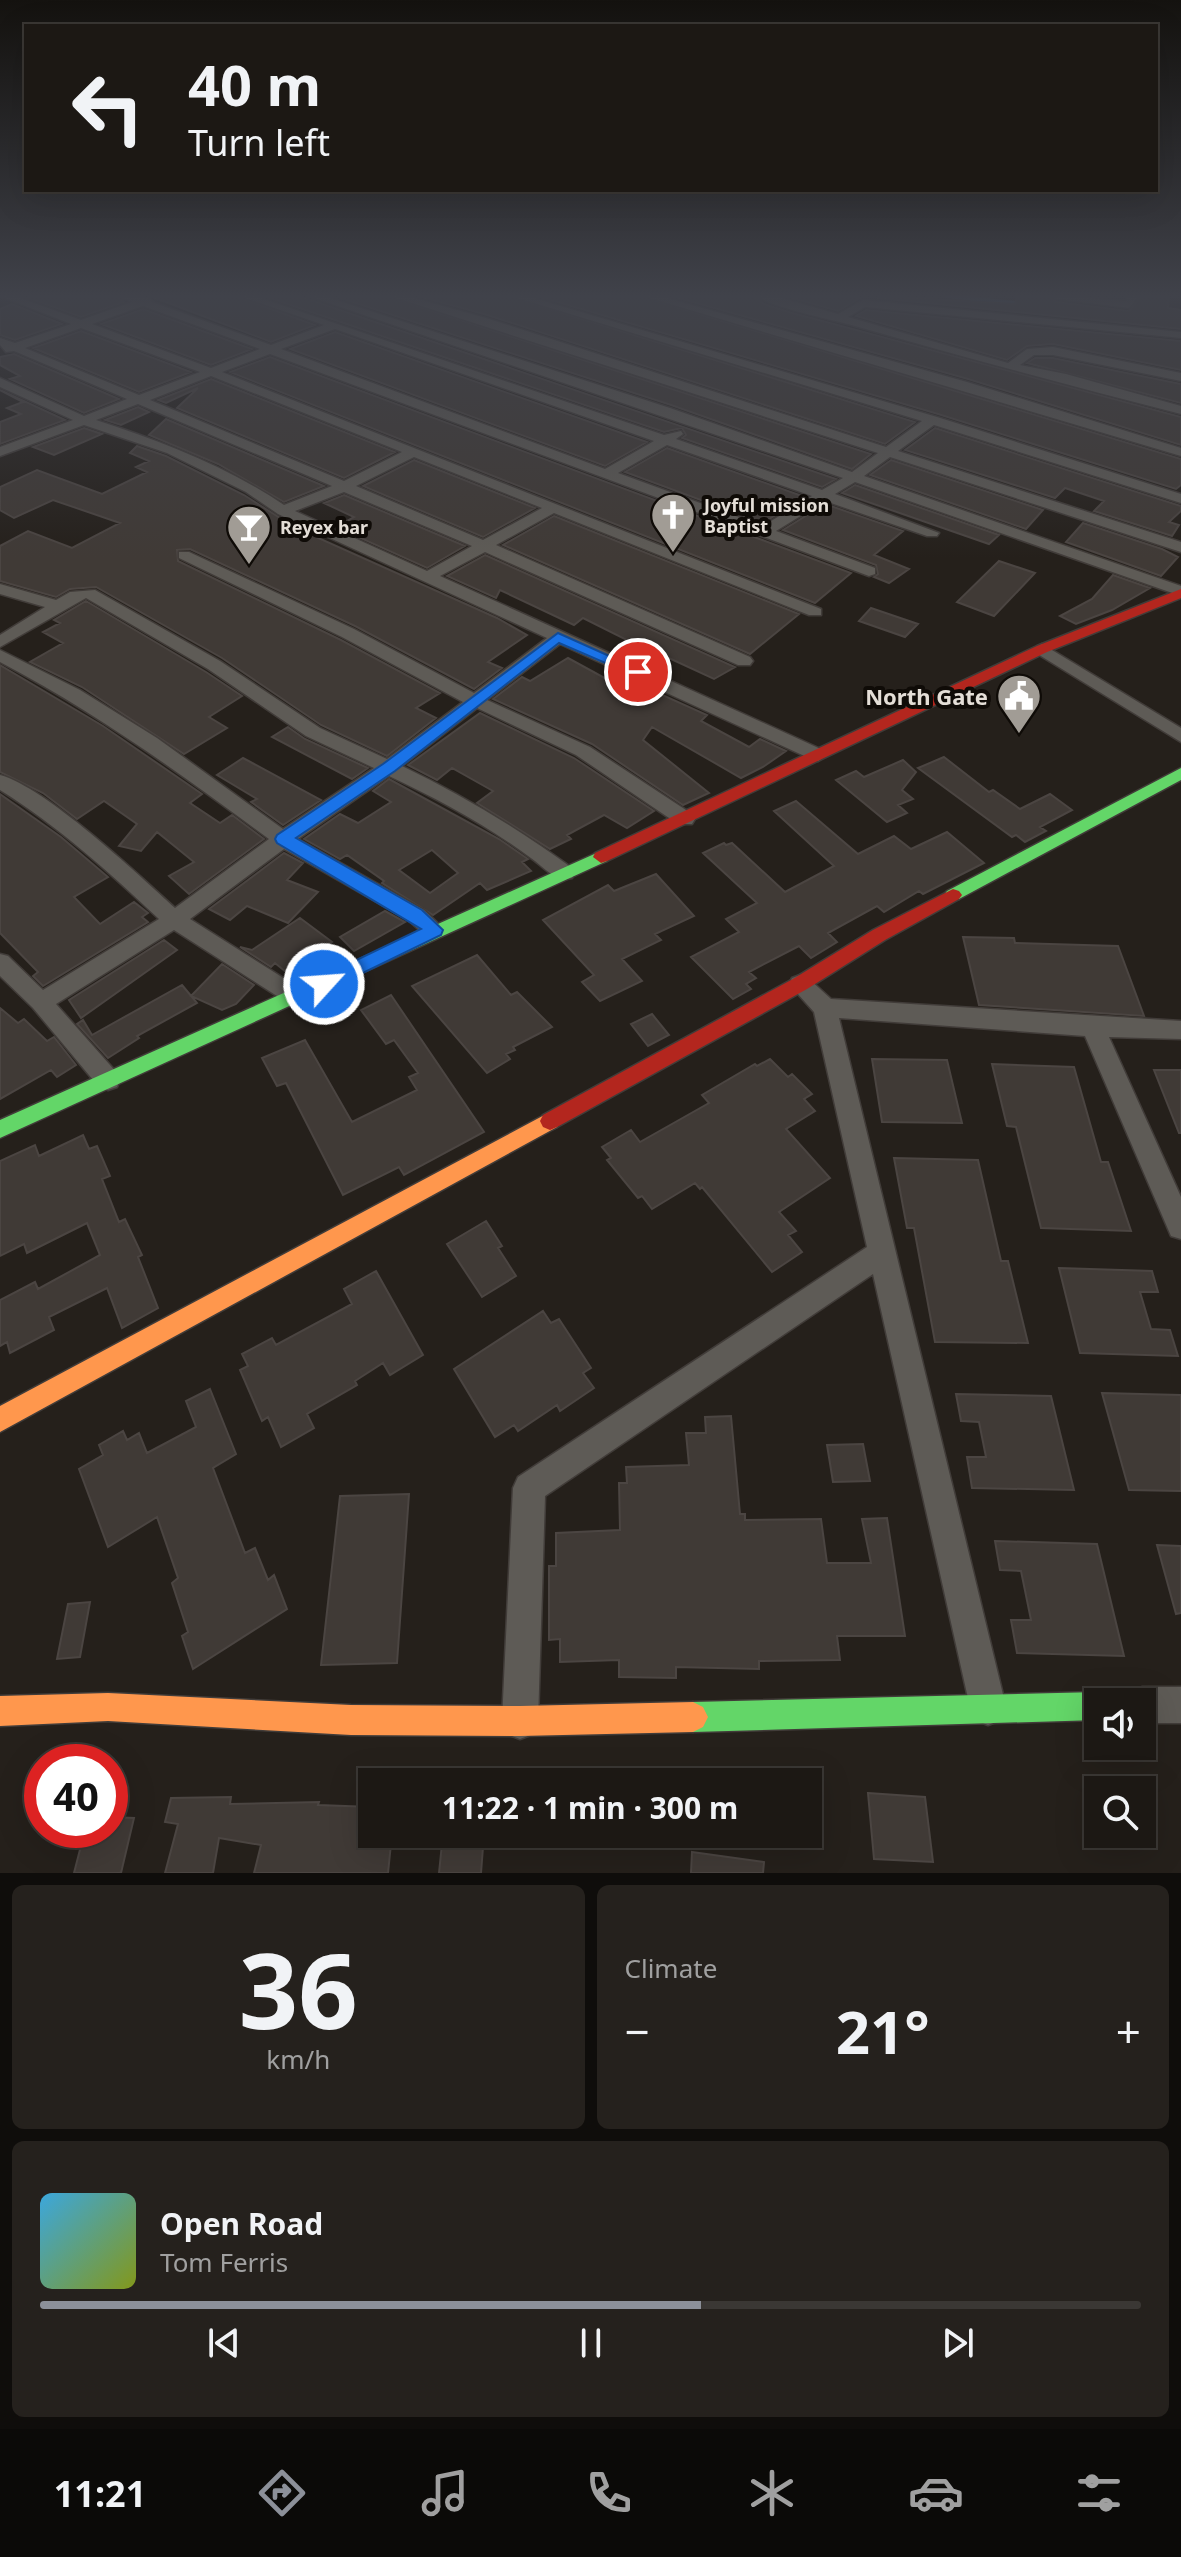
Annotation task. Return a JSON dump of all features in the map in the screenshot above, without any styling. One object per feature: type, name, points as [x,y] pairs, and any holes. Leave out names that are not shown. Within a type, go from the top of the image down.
[{"type":"street","points":[[3,383],[81,419],[172,450],[251,489],[283,511],[818,755]]},
{"type":"street","points":[[99,383],[487,547],[744,661]]},
{"type":"street","points":[[0,452],[182,383]]},
{"type":"street","points":[[241,383],[815,612]]},
{"type":"street","points":[[363,383],[869,571]]},
{"type":"street","points":[[505,383],[932,533]]},
{"type":"street","points":[[586,383],[1181,592]]},
{"type":"street","points":[[669,383],[1181,547]]},
{"type":"street","points":[[809,383],[1181,499]]},
{"type":"street","points":[[957,383],[1181,452]]},
{"type":"street","points":[[1085,383],[1181,410]]},
{"type":"street","points":[[7,403],[25,394]]},
{"type":"street","points":[[764,532],[855,476],[932,420]]},
{"type":"street","points":[[608,473],[669,440],[694,422]]},
{"type":"street","points":[[283,511],[343,487],[413,452]]},
{"type":"street","points":[[427,577],[487,547],[553,508]]},
{"type":"street","points":[[184,555],[348,633],[475,701],[583,751],[685,819]]},
{"type":"street","points":[[0,589],[58,606]]},
{"type":"street","points":[[0,1129],[685,819],[1042,649],[1181,592]]},
{"type":"street","points":[[0,642],[76,595],[89,593],[214,665],[313,732],[436,790],[481,816],[565,873]]},
{"type":"street","points":[[41,1002],[174,920],[283,839],[389,767],[558,637]]},
{"type":"street","points":[[1042,649],[1181,736]]},
{"type":"street","points":[[0,655],[74,694],[150,742],[283,839],[416,915],[434,930]]},
{"type":"street","points":[[0,1420],[800,984],[879,935],[1181,773]]},
{"type":"street","points":[[0,781],[37,804],[117,867],[174,920],[296,997]]},
{"type":"street","points":[[0,962],[41,1002],[108,1080]]},
{"type":"street","points":[[800,984],[825,1008],[988,1707]]},
{"type":"street","points":[[825,1008],[1093,1027],[1181,1030]]},
{"type":"street","points":[[1093,1027],[1181,1227]]},
{"type":"street","points":[[520,1721],[529,1488],[881,1253]]},
{"type":"street","points":[[1156,1705],[1181,1705]]},
{"type":"street","points":[[0,1711],[108,1707],[351,1720],[520,1721],[1084,1706]]},
{"type":"building","points":[[20,383],[83,383],[119,399],[84,413]]},
{"type":"building","points":[[118,383],[161,383],[139,392]]},
{"type":"building","points":[[200,383],[222,383],[395,452],[344,478],[177,408],[198,388],[166,403],[158,400]]},
{"type":"building","points":[[259,383],[341,383],[851,573],[815,603]]},
{"type":"building","points":[[383,383],[481,383],[647,442],[605,466]]},
{"type":"building","points":[[521,383],[556,383],[836,479],[822,487],[682,438],[686,435],[682,428],[664,432]]},
{"type":"building","points":[[604,383],[655,383],[871,454],[852,469]]},
{"type":"building","points":[[698,383],[790,383],[915,422],[885,444]]},
{"type":"building","points":[[834,383],[930,383],[1181,459],[1181,485],[1176,489]]},
{"type":"building","points":[[982,383],[1056,383],[1181,417],[1181,445]]},
{"type":"building","points":[[1106,383],[1181,384],[1181,403]]},
{"type":"building","points":[[0,390],[65,420],[0,444],[0,422],[21,414],[7,408],[23,402]]},
{"type":"building","points":[[138,407],[149,412],[121,425],[105,420]]},
{"type":"building","points":[[166,419],[324,486],[284,502],[218,464],[149,435]]},
{"type":"building","points":[[84,428],[102,434],[54,455],[33,447]]},
{"type":"building","points":[[935,428],[1181,506],[1181,511],[1169,522],[1179,525],[1172,536],[1094,511],[1104,501],[1065,488],[1055,498],[905,450]]},
{"type":"building","points":[[137,446],[166,456],[244,495],[280,518],[278,520],[497,618],[527,635],[488,662],[502,668],[474,689],[355,626],[190,549],[177,550],[178,561],[341,640],[440,693],[416,708],[436,718],[387,756],[321,725],[222,658],[96,587],[70,589],[56,597],[0,581],[0,546],[28,531],[72,548],[120,523],[53,500],[14,518],[0,510],[0,487],[37,470],[102,494],[147,472],[136,467],[149,461],[130,453]]},
{"type":"building","points":[[667,448],[805,497],[763,523],[625,472]]},
{"type":"building","points":[[414,460],[535,508],[483,537],[363,486]]},
{"type":"building","points":[[891,460],[1043,510],[1026,529],[870,475]]},
{"type":"building","points":[[855,485],[999,535],[989,544],[842,493]]},
{"type":"building","points":[[344,495],[465,546],[427,568],[336,527],[354,517],[324,503]]},
{"type":"building","points":[[825,504],[903,531],[874,555],[909,569],[889,583],[874,577],[878,574],[876,565],[783,530]]},
{"type":"building","points":[[554,516],[799,614],[750,654],[503,545]]},
{"type":"building","points":[[1083,523],[1178,557],[1161,576],[1066,542]]},
{"type":"building","points":[[485,555],[735,667],[714,679],[658,653],[648,660],[620,647],[629,641],[583,618],[574,625],[500,590],[496,598],[447,576]]},
{"type":"building","points":[[999,561],[1035,573],[994,616],[957,602]]},
{"type":"building","points":[[1113,575],[1150,588],[1112,610],[1076,624],[1060,616],[1092,599]]},
{"type":"building","points":[[86,601],[242,696],[209,717],[227,728],[184,754],[82,687],[30,662],[63,643],[43,632],[60,623],[54,620]]},
{"type":"building","points":[[871,608],[918,624],[905,637],[859,621]]},
{"type":"building","points":[[568,658],[621,687],[629,680],[707,715],[701,721],[749,747],[760,739],[786,751],[741,778],[652,727],[643,740],[709,793],[683,805],[592,744],[493,699],[522,677],[530,681]]},
{"type":"building","points":[[0,665],[103,726],[202,794],[190,803],[220,823],[232,815],[264,839],[189,894],[169,876],[194,862],[157,832],[141,851],[119,846],[137,824],[104,801],[77,819],[43,793],[0,772]]},
{"type":"building","points":[[480,713],[574,758],[654,811],[627,828],[604,815],[567,835],[571,839],[550,849],[477,803],[493,791],[452,768],[437,780],[408,765]]},
{"type":"building","points":[[288,727],[305,739],[368,768],[352,779],[272,737]]},
{"type":"building","points":[[944,757],[989,792],[993,790],[1020,809],[1050,794],[1072,810],[1040,827],[1046,831],[1025,842],[1016,835],[1012,837],[918,768]]},
{"type":"building","points":[[243,758],[321,800],[283,825],[251,802],[257,799],[217,775]]},
{"type":"building","points":[[903,760],[916,772],[902,790],[913,799],[898,805],[907,813],[887,822],[836,780],[856,771],[864,777]]},
{"type":"building","points":[[389,779],[499,839],[528,859],[522,862],[531,871],[487,890],[480,883],[433,915],[382,883],[384,881],[347,855],[340,859],[304,839],[340,814],[358,823],[391,802],[373,791]],"holes":[[[432,850],[458,873],[430,893],[399,870]]]},
{"type":"building","points":[[0,794],[61,837],[108,877],[74,897],[100,924],[134,902],[148,913],[142,917],[148,922],[43,986],[33,976],[38,972],[0,933]]},
{"type":"building","points":[[796,801],[858,854],[894,836],[911,849],[947,832],[984,863],[923,894],[919,891],[884,912],[877,906],[828,933],[837,942],[811,958],[799,946],[749,972],[756,978],[746,984],[751,989],[733,999],[691,957],[739,932],[726,919],[757,903],[703,853],[724,843],[732,843],[785,892],[834,866],[774,811]]},
{"type":"building","points":[[284,853],[303,863],[287,880],[318,892],[288,923],[247,906],[230,920],[209,909]]},
{"type":"building","points":[[656,874],[694,916],[655,934],[661,940],[622,959],[642,981],[600,1001],[582,982],[594,975],[543,920],[608,885],[614,891]]},
{"type":"building","points":[[385,911],[405,922],[354,951],[340,937]]},
{"type":"building","points":[[300,918],[332,942],[286,972],[275,963],[271,967],[240,947],[252,950]]},
{"type":"building","points":[[963,937],[1014,938],[1015,943],[1118,946],[1144,1016],[979,1005]]},
{"type":"building","points":[[164,940],[177,950],[81,1018],[69,1000]]},
{"type":"building","points":[[477,955],[511,995],[517,992],[552,1027],[513,1047],[515,1050],[506,1054],[510,1059],[487,1073],[412,986]]},
{"type":"building","points":[[222,964],[254,985],[236,1004],[222,1010],[191,996]]},
{"type":"building","points":[[182,985],[197,1003],[137,1036],[139,1038],[108,1058],[77,1024],[83,1020],[92,1035]]},
{"type":"building","points":[[391,995],[484,1132],[404,1175],[399,1167],[343,1195],[286,1083],[277,1086],[262,1058],[305,1040],[352,1122],[417,1090],[409,1077],[418,1073],[394,1040],[386,1044],[361,1010]]},
{"type":"building","points":[[0,1008],[18,1023],[24,1019],[47,1041],[54,1037],[76,1065],[57,1077],[51,1070],[0,1099]]},
{"type":"building","points":[[652,1014],[669,1035],[648,1046],[631,1024]]},
{"type":"building","points":[[770,1059],[788,1077],[792,1074],[812,1094],[804,1099],[815,1111],[786,1129],[830,1178],[779,1212],[796,1231],[788,1235],[802,1252],[772,1272],[702,1187],[700,1189],[695,1183],[652,1209],[642,1196],[638,1198],[607,1160],[611,1158],[602,1147],[631,1130],[640,1142],[709,1103],[702,1095],[755,1064],[757,1066]]},
{"type":"building","points":[[872,1059],[947,1060],[962,1123],[882,1122]]},
{"type":"building","points":[[992,1064],[1074,1067],[1101,1162],[1108,1162],[1131,1231],[1041,1228],[1016,1127],[1007,1126]]},
{"type":"building","points":[[1154,1070],[1181,1070],[1181,1133],[1179,1133]]},
{"type":"building","points":[[83,1135],[89,1149],[97,1146],[110,1176],[102,1179],[119,1222],[125,1219],[142,1255],[138,1257],[158,1308],[122,1328],[107,1288],[49,1317],[54,1330],[10,1353],[7,1342],[0,1346],[0,1300],[35,1282],[38,1289],[100,1255],[87,1223],[27,1253],[24,1244],[0,1256],[0,1161],[35,1145],[39,1156]]},
{"type":"building","points":[[894,1158],[978,1160],[1001,1261],[1008,1261],[1028,1343],[935,1342],[914,1228],[907,1228]]},
{"type":"building","points":[[486,1221],[516,1276],[482,1297],[447,1244]]},
{"type":"building","points":[[1059,1268],[1152,1271],[1158,1292],[1140,1292],[1151,1329],[1170,1330],[1178,1356],[1080,1353]]},
{"type":"building","points":[[376,1271],[423,1355],[390,1375],[383,1363],[355,1381],[357,1385],[307,1414],[314,1428],[281,1447],[268,1417],[262,1421],[240,1370],[248,1366],[242,1354],[272,1338],[276,1345],[352,1304],[344,1289]]},
{"type":"building","points":[[543,1311],[551,1323],[559,1319],[591,1368],[583,1373],[594,1388],[560,1411],[557,1405],[518,1431],[514,1425],[495,1437],[454,1369]]},
{"type":"building","points":[[210,1389],[236,1454],[213,1468],[245,1553],[255,1548],[268,1580],[274,1575],[287,1609],[193,1669],[182,1636],[188,1632],[172,1583],[178,1578],[157,1517],[108,1547],[79,1469],[103,1455],[99,1445],[123,1431],[127,1440],[139,1433],[147,1453],[196,1427],[186,1401]]},
{"type":"building","points":[[1102,1393],[1181,1395],[1181,1491],[1129,1490]]},
{"type":"building","points":[[956,1394],[1051,1396],[1074,1490],[972,1488],[967,1457],[986,1457],[979,1422],[961,1421]]},
{"type":"building","points":[[731,1416],[740,1514],[745,1514],[745,1520],[821,1519],[827,1563],[871,1563],[862,1519],[887,1518],[905,1636],[837,1636],[840,1660],[759,1661],[759,1669],[676,1667],[676,1678],[619,1677],[619,1660],[560,1662],[560,1639],[549,1640],[549,1566],[556,1566],[556,1533],[620,1530],[619,1483],[627,1483],[626,1467],[689,1465],[686,1433],[706,1433],[705,1417]]},
{"type":"building","points":[[863,1444],[870,1481],[833,1482],[827,1445]]},
{"type":"building","points":[[409,1494],[397,1663],[321,1665],[340,1496]]},
{"type":"building","points":[[995,1541],[1097,1544],[1124,1656],[1017,1653],[1011,1620],[1031,1620],[1021,1571],[1000,1570]]},
{"type":"building","points":[[1157,1545],[1181,1546],[1181,1613],[1176,1614]]},
{"type":"building","points":[[90,1602],[80,1657],[57,1659],[68,1604]]},
{"type":"building","points":[[868,1793],[925,1797],[933,1862],[874,1859]]},
{"type":"building","points":[[231,1797],[230,1804],[319,1802],[318,1805],[358,1806],[358,1848],[391,1848],[388,1873],[254,1873],[261,1845],[219,1838],[213,1873],[165,1873],[178,1824],[165,1822],[171,1798]]},
{"type":"building","points":[[128,1818],[134,1818],[128,1843]]},
{"type":"building","points":[[80,1848],[127,1848],[121,1873],[74,1873]]},
{"type":"building","points":[[442,1848],[483,1848],[481,1873],[439,1873]]},
{"type":"building","points":[[692,1852],[764,1862],[763,1873],[691,1873]]},
{"type":"traffic: fast","points":[[953,895],[1181,773]]},
{"type":"traffic: fast","points":[[0,1129],[601,857]]},
{"type":"traffic: fast","points":[[693,1717],[1084,1706]]},
{"type":"traffic: slow","points":[[0,1420],[550,1121]]},
{"type":"traffic: slow","points":[[0,1711],[108,1707],[351,1720],[520,1721],[693,1717]]},
{"type":"traffic: jam","points":[[601,857],[1042,649],[1181,593]]},
{"type":"traffic: jam","points":[[550,1121],[800,984],[879,935],[953,895]]},
{"type":"place","name":"Joyful mission Baptist","points":[[673,554]]},
{"type":"place","name":"Reyex bar","points":[[249,566]]},
{"type":"place","name":"North Gate","points":[[1019,735]]},
{"type":"route","points":[[324,984],[434,930],[372,888],[283,839],[389,767],[558,637],[638,672]]}]
